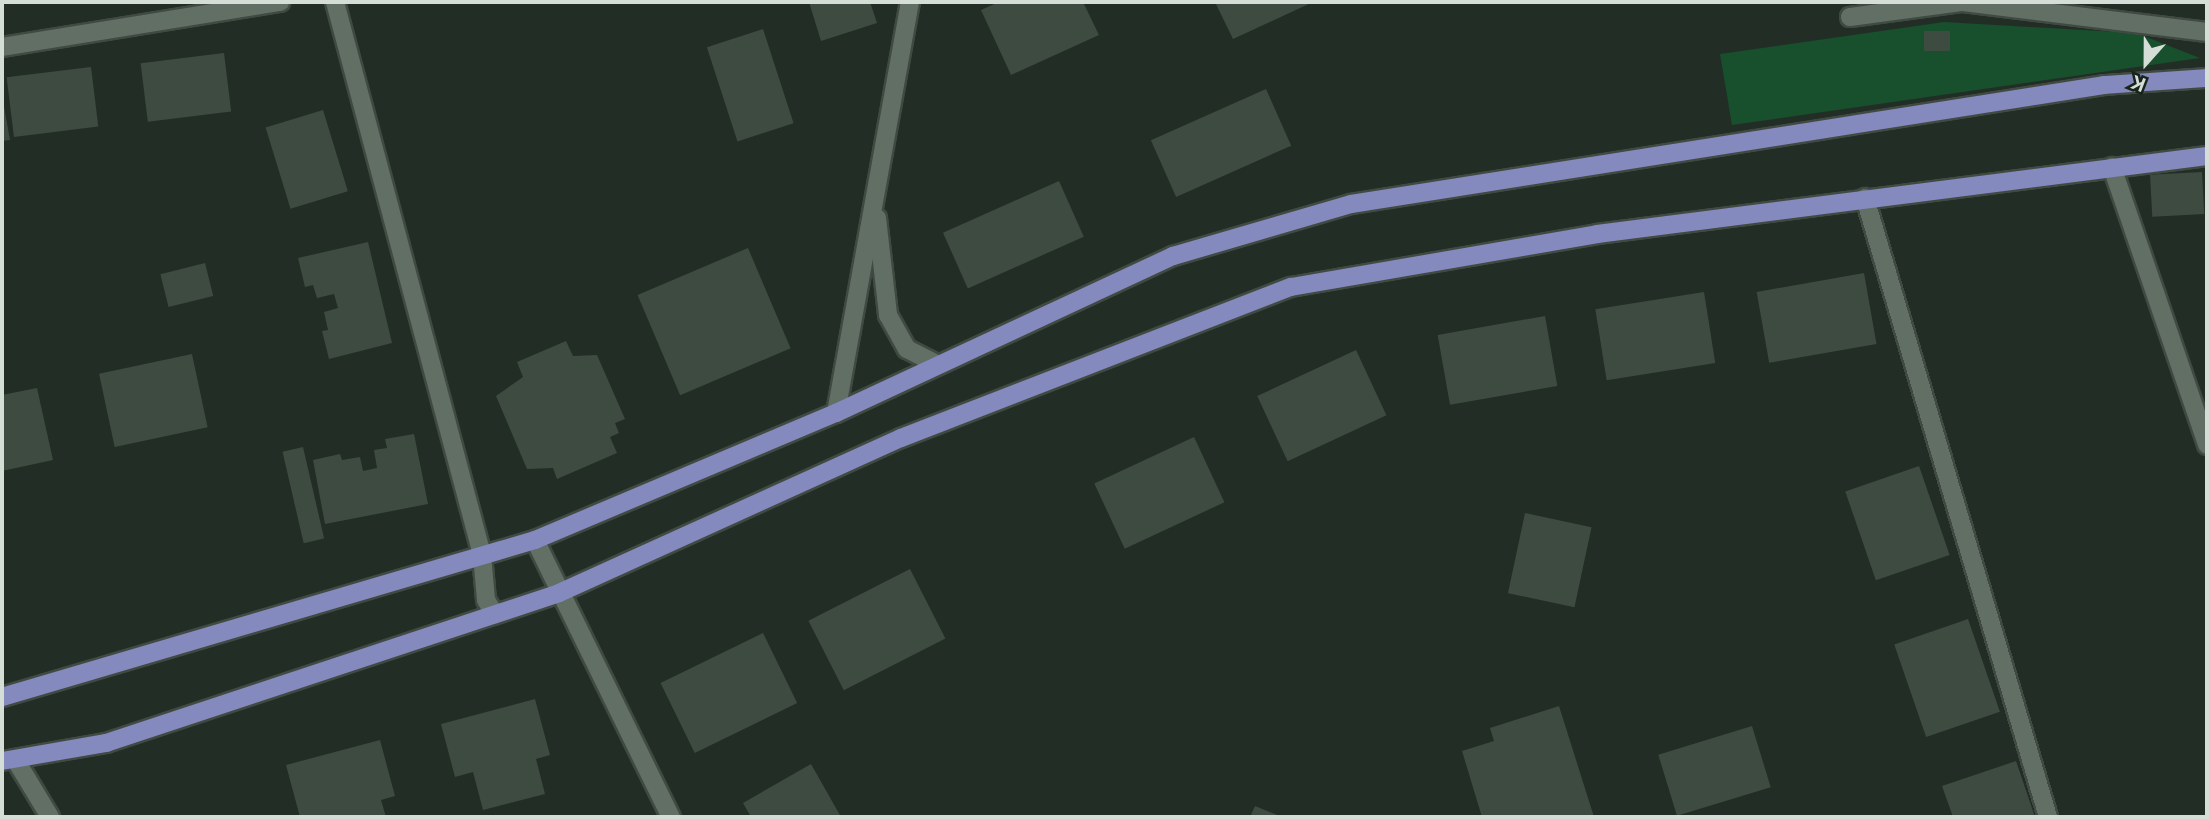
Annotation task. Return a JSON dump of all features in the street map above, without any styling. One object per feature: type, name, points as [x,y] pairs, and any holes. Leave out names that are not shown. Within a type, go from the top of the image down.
[{"type":"main road","points":[[2,697],[535,540],[836,413],[1173,256],[1351,204],[2104,85],[2207,78]]},
{"type":"main road","points":[[8,760],[106,743],[559,593],[901,438],[1291,287],[1597,234],[2207,156]]},
{"type":"street","points":[[2,47],[280,2]]},
{"type":"street","points":[[335,2],[482,555],[486,600],[495,615]]},
{"type":"street","points":[[836,413],[876,173],[910,2]]},
{"type":"street","points":[[1850,17],[1962,2],[2207,32]]},
{"type":"street","points":[[2112,167],[2207,445]]},
{"type":"street","points":[[876,173],[878,255],[888,315],[907,349],[938,365]]},
{"type":"street","points":[[1865,198],[2048,817]]},
{"type":"street","points":[[535,540],[552,565],[559,593],[671,817]]},
{"type":"street","points":[[8,760],[50,817]]},
{"type":"green space","points":[[1944,22],[2136,33],[2200,58],[1732,125],[1720,54]]},
{"type":"building","points":[[809,2],[870,2],[877,23],[821,41]]},
{"type":"building","points":[[999,2],[1083,2],[1099,35],[1011,75],[981,10]]},
{"type":"building","points":[[1215,2],[1313,2],[1233,39]]},
{"type":"building","points":[[763,29],[794,123],[737,141],[707,47]]},
{"type":"building","points":[[1924,31],[1950,31],[1950,51],[1924,51]]},
{"type":"building","points":[[224,53],[231,112],[148,122],[141,63]]},
{"type":"building","points":[[91,67],[98,127],[14,137],[7,77]]},
{"type":"building","points":[[1266,89],[1291,146],[1176,197],[1151,140]]},
{"type":"building","points":[[2,95],[10,140],[2,141]]},
{"type":"building","points":[[323,110],[348,191],[290,209],[266,128]]},
{"type":"building","points":[[2202,172],[2204,214],[2152,217],[2150,175]]},
{"type":"building","points":[[1059,181],[1084,237],[968,288],[943,233]]},
{"type":"building","points":[[368,242],[392,343],[329,359],[322,331],[328,330],[324,312],[338,308],[334,294],[317,298],[313,285],[305,287],[298,258]]},
{"type":"building","points":[[748,248],[791,348],[680,395],[638,295]]},
{"type":"building","points":[[205,263],[213,296],[169,307],[160,274]]},
{"type":"building","points":[[1864,273],[1877,344],[1769,363],[1757,292]]},
{"type":"building","points":[[1704,292],[1715,363],[1607,380],[1595,309]]},
{"type":"building","points":[[1545,316],[1557,386],[1450,405],[1438,335]]},
{"type":"building","points":[[566,341],[573,356],[597,355],[625,419],[615,423],[619,433],[610,437],[617,453],[557,479],[553,468],[527,469],[496,396],[523,377],[517,362]]},
{"type":"building","points":[[1356,350],[1386,415],[1288,461],[1257,396]]},
{"type":"building","points":[[192,354],[208,427],[115,447],[99,374]]},
{"type":"building","points":[[37,388],[53,460],[2,471],[2,395]]},
{"type":"building","points":[[414,434],[428,504],[325,524],[313,460],[340,454],[342,460],[360,457],[363,471],[377,468],[374,450],[387,448],[385,439]]},
{"type":"building","points":[[1194,437],[1224,502],[1125,549],[1094,483]]},
{"type":"building","points":[[303,447],[324,539],[304,543],[283,452]]},
{"type":"building","points":[[1919,466],[1950,555],[1876,580],[1845,491]]},
{"type":"building","points":[[1525,513],[1592,527],[1574,607],[1508,593]]},
{"type":"building","points":[[910,569],[945,638],[844,690],[808,621]]},
{"type":"building","points":[[1968,619],[2000,712],[1926,737],[1894,644]]},
{"type":"building","points":[[763,633],[797,703],[695,753],[661,683]]},
{"type":"building","points":[[535,699],[550,755],[536,759],[545,794],[483,810],[473,772],[455,777],[441,724]]},
{"type":"building","points":[[1559,706],[1594,817],[1482,817],[1462,751],[1494,741],[1490,728]]},
{"type":"building","points":[[1752,726],[1771,787],[1677,816],[1658,755]]},
{"type":"building","points":[[380,740],[395,796],[381,800],[386,817],[300,817],[286,765]]},
{"type":"building","points":[[2016,761],[2035,817],[1953,817],[1942,786]]},
{"type":"building","points":[[811,764],[841,817],[751,817],[743,803]]},
{"type":"building","points":[[1255,806],[1282,817],[1250,817]]}]
